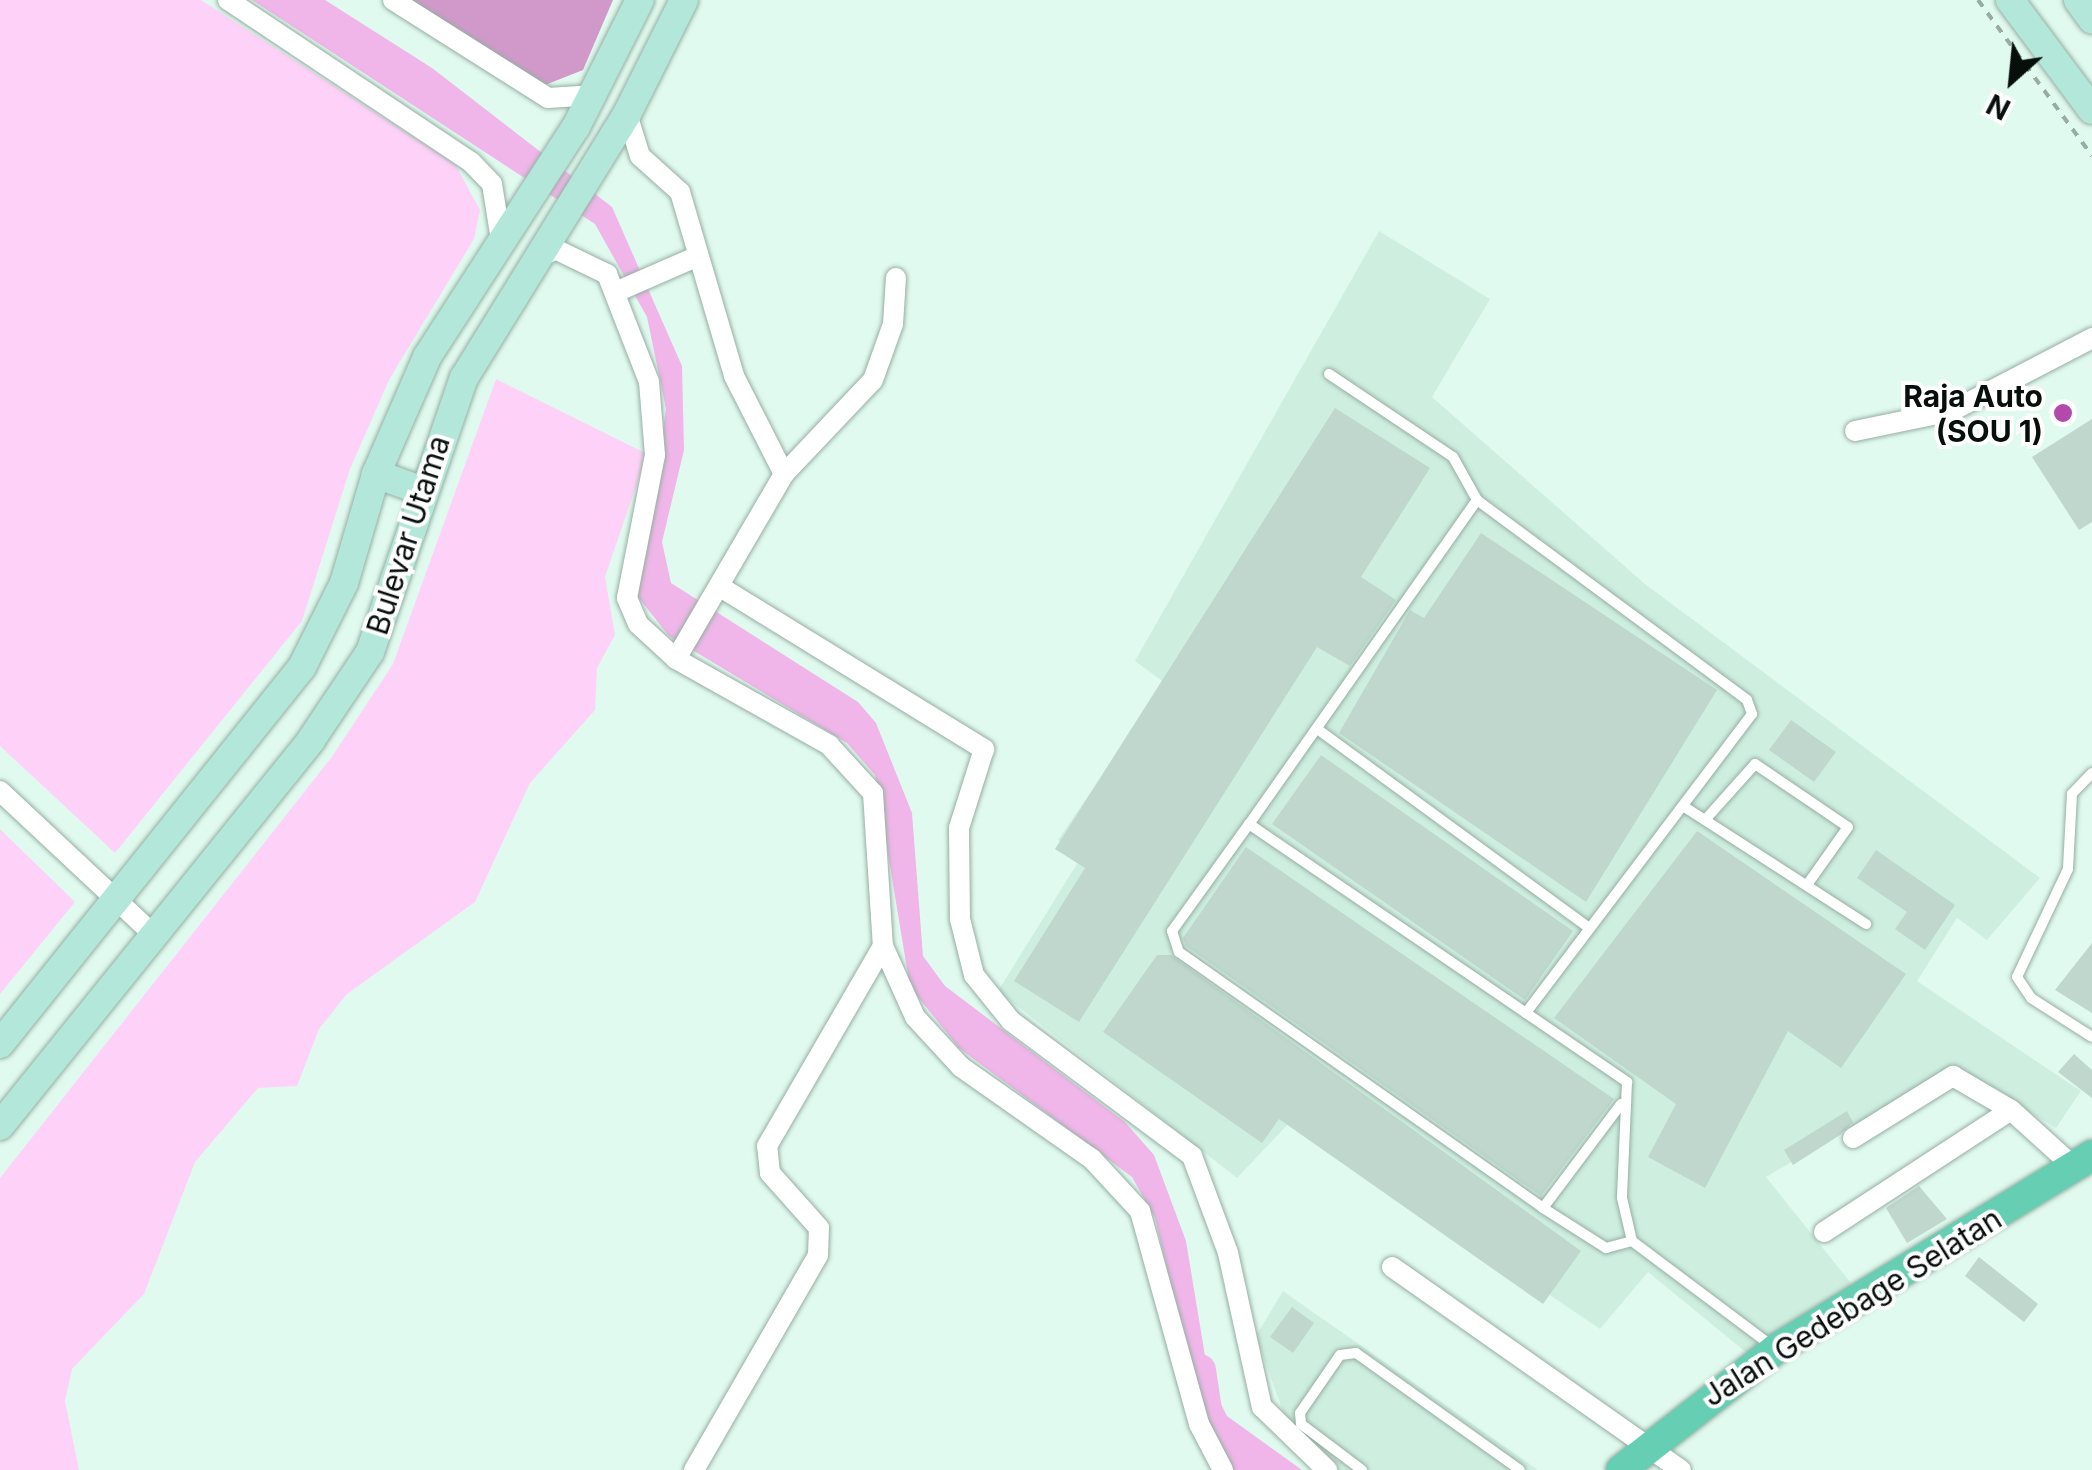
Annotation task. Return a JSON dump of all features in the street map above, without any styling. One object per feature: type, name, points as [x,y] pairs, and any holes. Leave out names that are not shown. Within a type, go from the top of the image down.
[{"type":"main road","name":"Bulevar Utama","points":[[0,1044],[111,896],[302,666],[344,583],[376,474],[440,332],[576,128],[640,0]]},
{"type":"main road","name":"Bulevar Utama","points":[[0,1126],[312,740],[370,652],[464,378],[627,114],[684,0]]},
{"type":"main road","points":[[2010,0],[2092,110]]},
{"type":"main road","points":[[2078,0],[2092,19]]},
{"type":"main road","points":[[376,474],[423,491]]},
{"type":"main road","name":"Jalan Gedebage Selatan","points":[[1621,1470],[1646,1442],[1776,1349],[2083,1161]]},
{"type":"street","points":[[228,0],[471,162],[492,184],[501,240]]},
{"type":"street","points":[[393,0],[548,98],[595,94]]},
{"type":"street","points":[[627,114],[640,156],[680,192],[734,376],[779,464]]},
{"type":"street","points":[[536,260],[555,249],[577,254],[624,289],[656,420],[628,598],[638,624],[829,745],[873,793],[883,946],[937,1044],[1092,1160],[1140,1212],[1199,1424],[1223,1470]]},
{"type":"street","points":[[624,289],[696,257]]},
{"type":"street","points":[[680,654],[722,588],[779,464],[873,380],[893,324],[896,278]]},
{"type":"street","points":[[1855,432],[1967,405],[2092,338]]},
{"type":"street","points":[[722,588],[984,749],[958,843],[960,918],[974,974],[1011,1020],[1192,1156],[1228,1253],[1262,1407],[1327,1470]]},
{"type":"street","points":[[0,792],[153,934]]},
{"type":"street","points":[[694,1470],[818,1255],[820,1228],[770,1173],[767,1146],[883,946]]},
{"type":"street","points":[[1852,1138],[1953,1076],[2011,1110],[2083,1161]]},
{"type":"street","points":[[1824,1232],[2011,1110]]},
{"type":"street","points":[[1392,1268],[1681,1470]]},
{"type":"lane","points":[[1329,374],[1453,457],[1477,500],[1747,700],[1748,721],[1526,1013]]},
{"type":"lane","points":[[1477,500],[1320,731],[1172,931],[1179,952],[1543,1208],[1606,1248],[1632,1241]]},
{"type":"lane","points":[[1320,731],[1588,927]]},
{"type":"lane","points":[[1705,820],[1755,764],[1848,826],[1809,882]]},
{"type":"lane","points":[[2092,773],[2066,812],[2068,869],[2056,904],[2017,976],[2032,998],[2092,1038]]},
{"type":"lane","points":[[1683,806],[1809,882],[1866,924]]},
{"type":"lane","points":[[1249,824],[1627,1082],[1621,1103],[1632,1241],[1776,1349]]},
{"type":"lane","points":[[1543,1208],[1621,1103]]},
{"type":"lane","points":[[1362,1470],[1301,1424],[1300,1414],[1340,1355],[1356,1353],[1520,1470]]},
{"type":"path","points":[[1978,0],[2092,156]]},
{"type":"shaded area","points":[[0,0],[201,0],[455,164],[480,210],[474,239],[389,380],[350,469],[302,621],[115,853],[0,746]]},
{"type":"shaded area","points":[[252,0],[325,0],[432,68],[612,207],[682,366],[684,450],[662,542],[671,583],[858,702],[876,723],[912,813],[923,956],[945,986],[1125,1122],[1154,1155],[1186,1241],[1209,1380],[1227,1416],[1302,1470],[1247,1470],[1224,1446],[1195,1389],[1155,1218],[1132,1177],[959,1048],[910,987],[875,775],[847,743],[669,636],[638,597],[666,409],[647,317],[595,224]]},
{"type":"shaded area","points":[[410,0],[613,0],[583,70],[545,85]]},
{"type":"shaded area","points":[[1379,231],[1490,299],[1432,397],[1645,584],[2040,878],[1987,940],[1957,918],[1917,981],[2081,1091],[2056,1128],[1953,1067],[1766,1177],[1854,1287],[1758,1362],[1648,1272],[1600,1329],[1291,1121],[1237,1178],[998,991],[1080,859],[1058,840],[1165,683],[1135,661]]},
{"type":"shaded area","points":[[496,379],[647,454],[605,577],[615,635],[597,668],[595,710],[530,783],[475,902],[347,994],[319,1029],[297,1086],[258,1088],[195,1162],[144,1294],[72,1369],[65,1401],[79,1470],[0,1470],[0,1178],[331,758],[393,664]]},
{"type":"shaded area","points":[[0,829],[75,902],[0,994]]},
{"type":"shaded area","points":[[1283,1291],[1538,1470],[1328,1470],[1291,1434],[1256,1336]]},
{"type":"building","points":[[1335,408],[1430,468],[1361,577],[1396,600],[1350,666],[1317,647],[1079,1022],[1014,981],[1085,868],[1055,849]]},
{"type":"building","points":[[2092,419],[2092,522],[2079,530],[2032,457]]},
{"type":"building","points":[[1481,533],[1717,690],[1586,902],[1339,733],[1410,610],[1424,618]]},
{"type":"building","points":[[1791,720],[1836,752],[1814,782],[1769,750]]},
{"type":"building","points":[[1321,755],[1573,931],[1525,1000],[1272,824]]},
{"type":"building","points":[[1697,831],[1906,974],[1841,1068],[1788,1031],[1705,1188],[1648,1157],[1676,1104],[1554,1018]]},
{"type":"building","points":[[1246,847],[1614,1099],[1541,1196],[1186,946],[1183,938]]},
{"type":"building","points":[[1876,850],[1955,905],[1925,950],[1895,929],[1907,912],[1857,878]]},
{"type":"building","points":[[2092,943],[2092,1013],[2055,990]]},
{"type":"building","points":[[1157,955],[1171,955],[1581,1251],[1543,1304],[1279,1119],[1262,1143],[1103,1032]]},
{"type":"building","points":[[2074,1054],[2092,1070],[2092,1098],[2058,1072]]},
{"type":"building","points":[[1847,1111],[1853,1122],[1840,1135],[1793,1165],[1784,1150]]},
{"type":"building","points":[[1919,1186],[1947,1219],[1907,1243],[1886,1208]]},
{"type":"building","points":[[1979,1257],[2038,1304],[2024,1322],[1965,1276]]},
{"type":"building","points":[[1292,1307],[1314,1323],[1293,1353],[1270,1337]]},
{"type":"waterway","points":[[1200,1370],[1209,1430],[1237,1470]]},
{"type":"place","name":"Raja Auto (SOU 1)","points":[[2063,413]]}]
